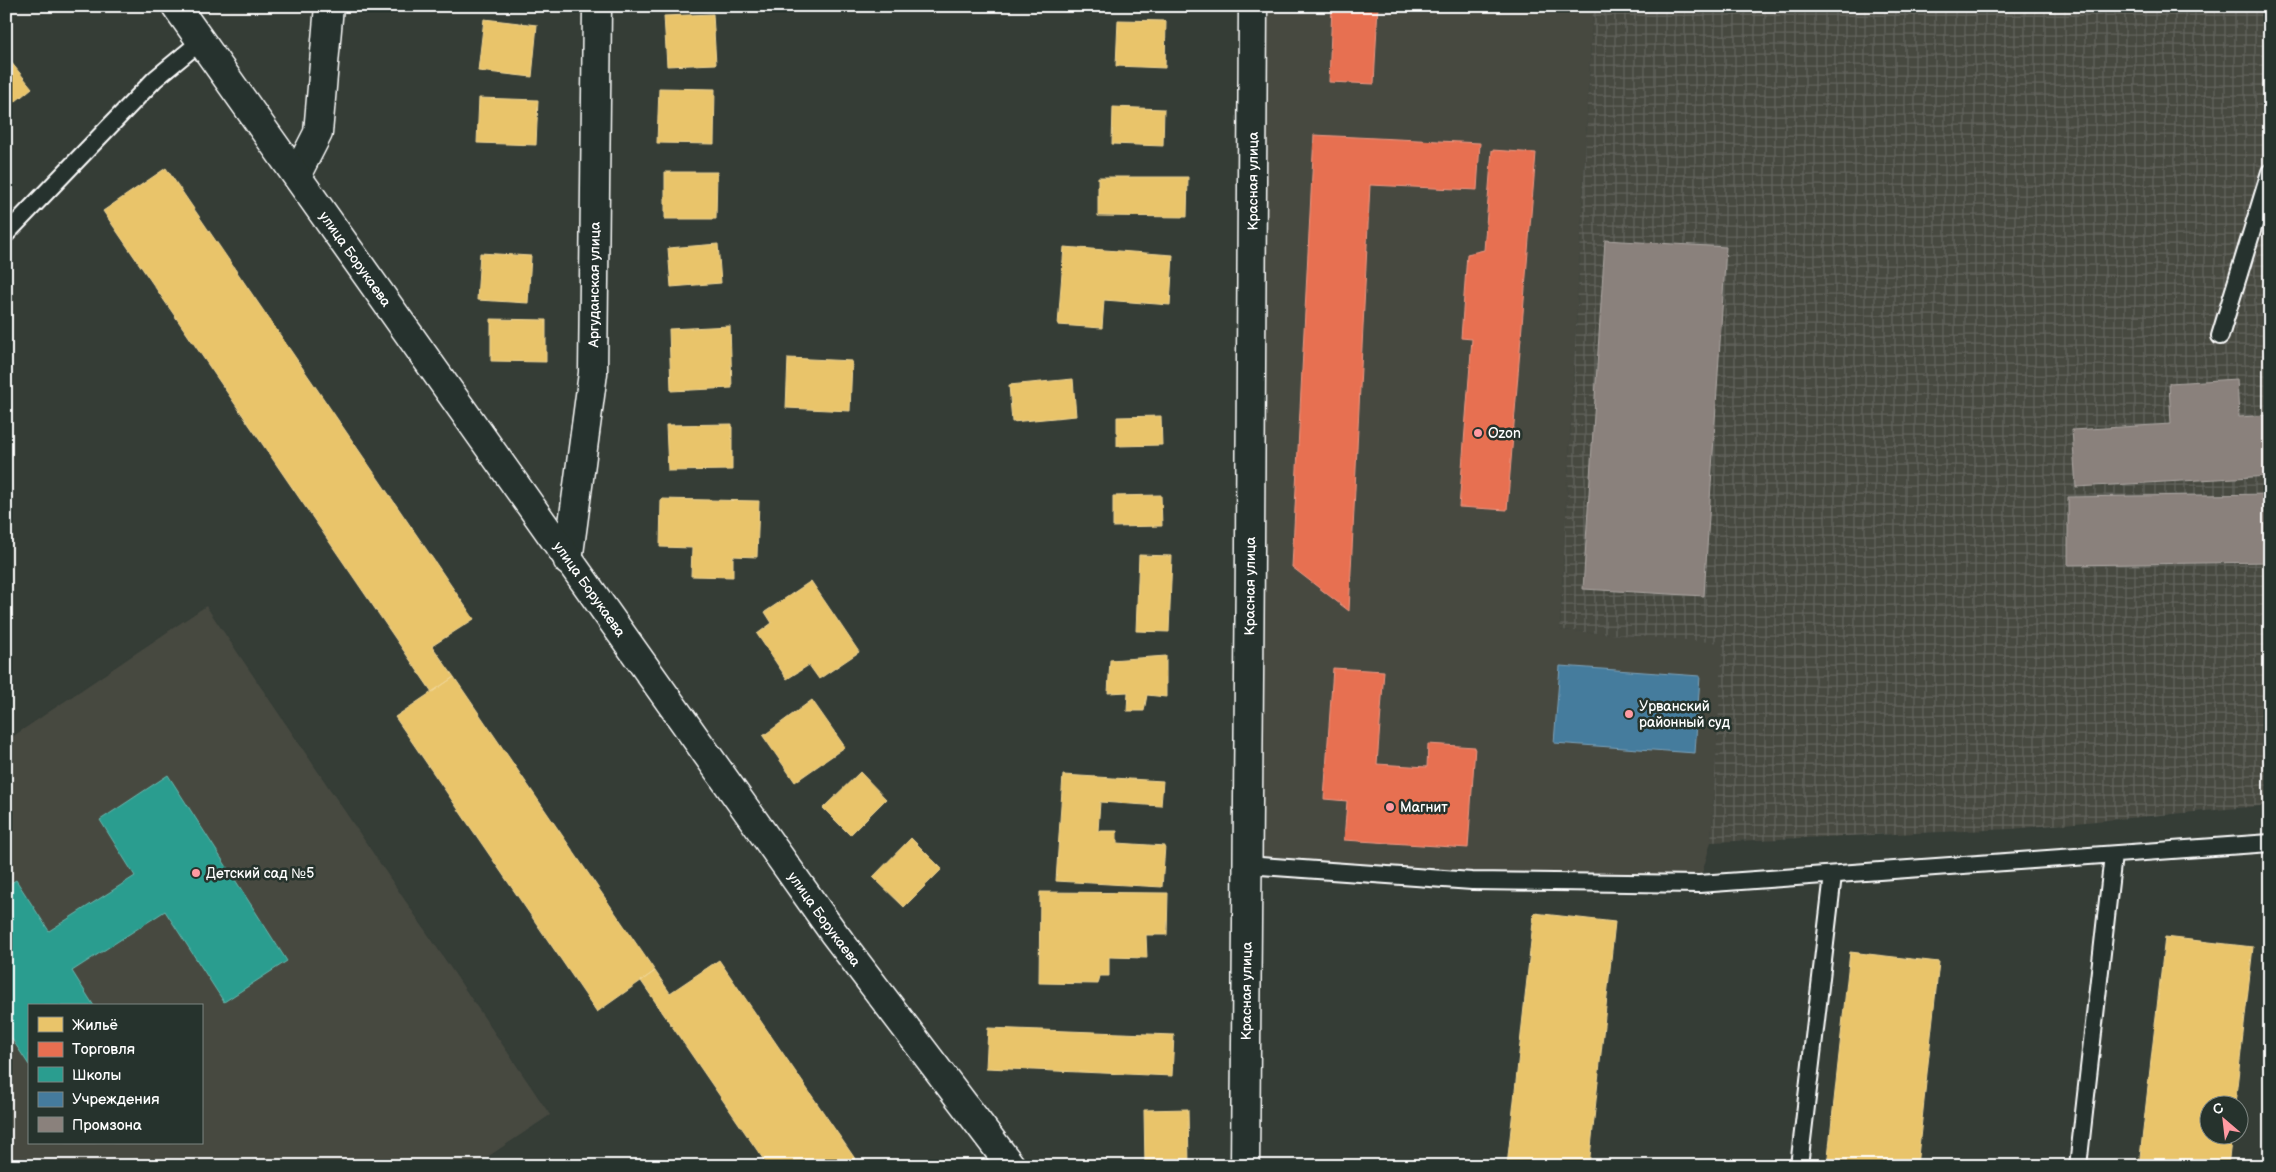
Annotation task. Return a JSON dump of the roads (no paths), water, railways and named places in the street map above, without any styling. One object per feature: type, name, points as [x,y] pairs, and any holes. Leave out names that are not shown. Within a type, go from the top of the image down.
[{"type":"street","name":"улица Борукаева","points":[[176,6],[833,932],[1011,1166]]},
{"type":"street","points":[[297,174],[318,133],[329,6]]},
{"type":"street","name":"Аргуданская улица","points":[[568,561],[593,373],[597,6]]},
{"type":"street","name":"Красная улица","points":[[1245,1166],[1246,865],[1252,459],[1253,6]]},
{"type":"lane","points":[[6,234],[155,79],[201,41]]},
{"type":"lane","points":[[2220,336],[2270,172]]},
{"type":"lane","points":[[1246,865],[1492,881],[1699,884],[2270,844]]},
{"type":"lane","points":[[2078,1166],[2113,855]]},
{"type":"lane","points":[[1799,1166],[1833,875]]},
{"type":"place","name":"Ozon","points":[[1478,433]]},
{"type":"place","name":"Урванский районный суд","points":[[1629,714]]},
{"type":"place","name":"Магнит","points":[[1390,807]]},
{"type":"place","name":"Детский сад №5","points":[[196,873]]}]
